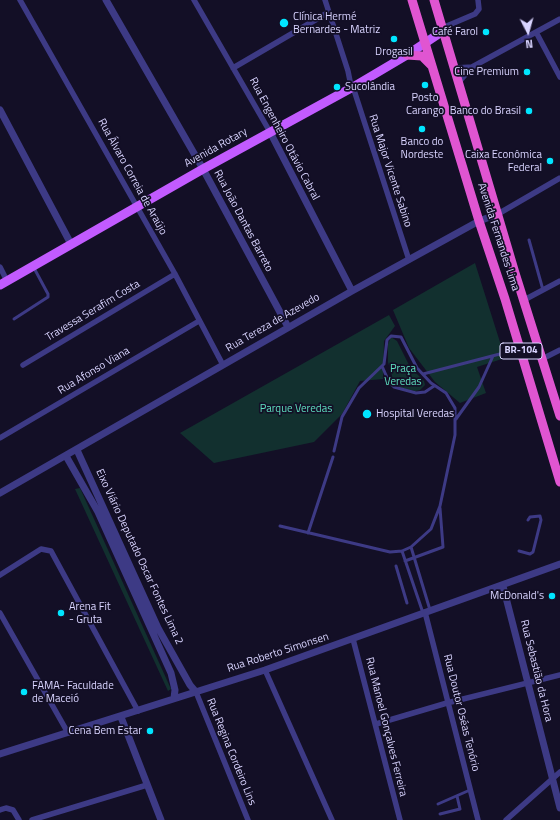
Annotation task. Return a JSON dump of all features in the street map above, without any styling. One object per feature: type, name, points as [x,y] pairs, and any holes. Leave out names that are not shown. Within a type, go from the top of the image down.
[{"type":"highway","name":"Avenida Fernandes Lima","points":[[412,0],[434,67],[560,482]]},
{"type":"highway","name":"Avenida Fernandes Lima","points":[[434,0],[560,416]]},
{"type":"highway","points":[[407,55],[422,56],[434,67]]},
{"type":"main road","name":"Avenida Rotary","points":[[4,283],[270,132],[351,89],[426,43],[443,29]]},
{"type":"street","name":"Rua Álvaro Correia de Araújo","points":[[20,0],[138,207],[223,365]]},
{"type":"street","name":"Rua João Dantas Barreto","points":[[106,0],[203,170],[288,327]]},
{"type":"street","name":"Rua Engenheiro Otávio Cabral","points":[[194,0],[270,132],[352,291]]},
{"type":"street","name":"Rua Major Vicente Sabino","points":[[325,0],[348,71],[351,89],[409,260]]},
{"type":"street","points":[[443,29],[475,14],[479,9],[478,0]]},
{"type":"street","points":[[233,68],[329,12]]},
{"type":"street","points":[[459,82],[472,67],[560,19]]},
{"type":"street","points":[[536,32],[560,77]]},
{"type":"street","points":[[455,68],[472,67]]},
{"type":"street","points":[[348,71],[354,80],[364,81]]},
{"type":"street","points":[[0,110],[71,244]]},
{"type":"street","name":"Rua Tereza de Azevedo","points":[[0,493],[352,291],[480,221],[498,214],[560,178]]},
{"type":"street","points":[[0,267],[4,283]]},
{"type":"street","name":"Travessa Serafim Costa","points":[[22,365],[174,274]]},
{"type":"street","points":[[524,300],[560,281]]},
{"type":"street","name":"Rua Afonso Viana","points":[[0,438],[199,321]]},
{"type":"street","points":[[542,359],[560,350]]},
{"type":"street","name":"Eixo Viário Deputado Oscar Fontes Lima 2","points":[[77,450],[158,628],[190,685],[196,692]]},
{"type":"street","name":"Eixo Viário Deputado Oscar Fontes Lima 2","points":[[66,456],[98,512],[171,673],[175,690],[174,698]]},
{"type":"street","points":[[0,575],[41,549],[49,549],[54,553],[138,711]]},
{"type":"street","name":"Rua Roberto Simonsen","points":[[0,754],[121,717],[174,698],[265,670],[353,640],[426,611],[503,586],[560,564]]},
{"type":"street","name":"Rua Sebastião da Hora","points":[[503,586],[560,808]]},
{"type":"street","name":"Rua Doutor Oséas Tenório","points":[[426,611],[447,703],[478,820]]},
{"type":"street","points":[[0,613],[68,733]]},
{"type":"street","name":"Rua Manoel Gonçalves Ferreira","points":[[353,640],[400,820]]},
{"type":"street","points":[[265,670],[332,820]]},
{"type":"street","points":[[376,724],[447,703],[560,675]]},
{"type":"street","name":"Rua Regina Cordeiro Lins","points":[[196,692],[248,820]]},
{"type":"street","points":[[121,717],[161,820]]},
{"type":"street","points":[[506,820],[560,772]]},
{"type":"street","points":[[32,820],[147,785]]},
{"type":"street","points":[[0,810],[6,808],[13,810],[19,820]]},
{"type":"lane","points":[[529,240],[543,290]]},
{"type":"lane","points":[[14,319],[48,297],[48,294],[33,266]]},
{"type":"lane","points":[[280,526],[390,552],[402,551],[411,547],[431,529],[440,506],[455,435],[455,408],[451,399],[446,393],[434,386],[423,374],[414,362],[401,337],[391,336],[386,340],[382,366],[388,382],[394,387],[420,393],[434,386]]},
{"type":"lane","points":[[423,374],[470,360],[493,356],[520,348]]},
{"type":"lane","points":[[456,419],[479,387],[493,356]]},
{"type":"lane","points":[[334,451],[342,417],[359,388],[382,366]]},
{"type":"lane","points":[[308,532],[333,458]]},
{"type":"lane","points":[[406,561],[443,547],[440,506]]},
{"type":"lane","points":[[519,551],[530,554],[533,552],[541,520],[540,516],[530,517],[528,520]]},
{"type":"lane","points":[[411,547],[415,558],[426,611]]},
{"type":"lane","points":[[402,551],[426,611]]},
{"type":"lane","points":[[396,566],[407,602]]},
{"type":"lane","points":[[438,804],[470,790]]},
{"type":"lane","points":[[440,814],[460,809],[457,796]]},
{"type":"green space","points":[[475,263],[505,358],[477,367],[486,393],[460,403],[435,382],[409,348],[393,310]]},
{"type":"green space","name":"Parque Veredas","points":[[389,315],[395,326],[384,341],[383,379],[360,381],[342,414],[314,442],[214,463],[180,433]]},
{"type":"green space","name":"Praça Veredas","points":[[391,337],[397,341],[410,367],[424,381],[425,385],[420,390],[415,391],[402,388],[394,383],[388,362],[388,344]]},
{"type":"green space","points":[[80,488],[171,689],[168,691],[75,489]]},
{"type":"place","name":"Clínica Hermé Bernardes - Matriz","points":[[284,23]]},
{"type":"place","name":"Café Farol","points":[[486,32]]},
{"type":"place","name":"Drogasil","points":[[394,39]]},
{"type":"place","name":"Cine Premium","points":[[527,72]]},
{"type":"place","name":"Posto Carango","points":[[425,85]]},
{"type":"place","name":"Sucolândia","points":[[337,87]]},
{"type":"place","name":"Banco do Brasil","points":[[529,111]]},
{"type":"place","name":"Banco do Nordeste","points":[[422,129]]},
{"type":"place","name":"Caixa Econômica Federal","points":[[550,161]]},
{"type":"place","name":"Hospital Veredas","points":[[367,414]]},
{"type":"place","name":"McDonald's","points":[[552,596]]},
{"type":"place","name":"Arena Fit - Gruta","points":[[61,613]]},
{"type":"place","name":"FAMA- Faculdade de Maceió","points":[[24,692]]},
{"type":"place","name":"Cena Bem Estar","points":[[150,731]]}]
